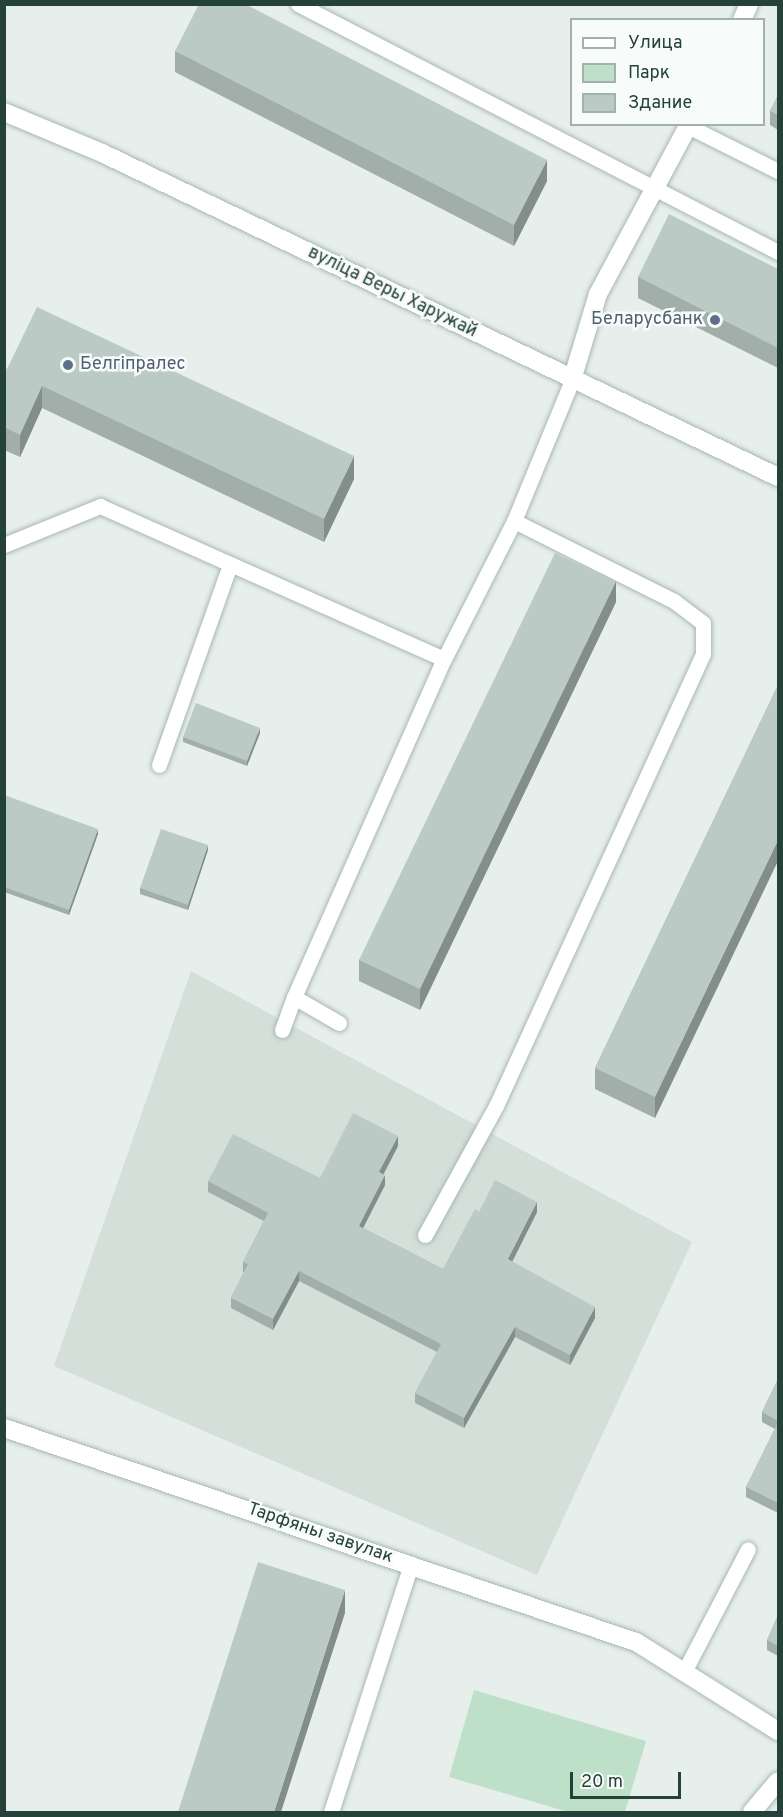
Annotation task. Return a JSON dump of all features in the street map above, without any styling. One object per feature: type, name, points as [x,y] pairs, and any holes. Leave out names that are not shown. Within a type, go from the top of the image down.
[{"type":"street","points":[[743,18],[749,4]]},
{"type":"street","name":"вуліца Веры Харужай","points":[[4,112],[102,153],[778,477]]},
{"type":"street","points":[[572,380],[598,294],[687,126]]},
{"type":"street","name":"Тарфяны завулак","points":[[4,1428],[636,1642],[685,1670],[778,1731]]},
{"type":"street","points":[[752,1812],[778,1781]]},
{"type":"lane","points":[[298,4],[653,190],[778,252]]},
{"type":"lane","points":[[690,126],[778,171]]},
{"type":"lane","points":[[282,1030],[294,997],[444,659],[514,521],[572,380]]},
{"type":"lane","points":[[4,545],[100,506],[444,659]]},
{"type":"lane","points":[[425,1235],[496,1106],[703,654],[703,623],[674,601],[514,521]]},
{"type":"lane","points":[[159,765],[230,564]]},
{"type":"lane","points":[[294,997],[339,1023]]},
{"type":"lane","points":[[685,1670],[748,1549]]},
{"type":"lane","points":[[331,1812],[411,1564]]},
{"type":"shaded area","points":[[191,971],[692,1242],[537,1575],[54,1366]]},
{"type":"green space","points":[[474,1690],[646,1741],[625,1812],[568,1812],[449,1777]]},
{"type":"building","points":[[199,4],[245,4],[547,160],[514,225],[175,51]]},
{"type":"building","points":[[778,95],[778,115],[770,111]]},
{"type":"building","points":[[669,214],[778,269],[778,348],[638,277]]},
{"type":"building","points":[[37,307],[354,456],[324,519],[42,386],[20,435],[4,427],[4,368],[7,369]]},
{"type":"building","points":[[555,553],[616,581],[420,989],[359,960]]},
{"type":"building","points":[[778,685],[778,840],[655,1097],[595,1068]]},
{"type":"building","points":[[196,703],[260,728],[247,761],[183,737]]},
{"type":"building","points":[[4,795],[98,829],[69,910],[4,887]]},
{"type":"building","points":[[161,829],[208,845],[188,905],[140,888]]},
{"type":"building","points":[[353,1113],[398,1136],[379,1172],[385,1175],[359,1226],[443,1269],[475,1209],[479,1212],[495,1180],[537,1202],[508,1259],[595,1307],[570,1355],[515,1327],[464,1418],[415,1393],[441,1344],[299,1271],[273,1319],[231,1298],[248,1264],[243,1262],[268,1213],[208,1181],[233,1134],[320,1178]]},
{"type":"building","points":[[778,1379],[778,1421],[762,1412]]},
{"type":"building","points":[[778,1422],[778,1503],[746,1487]]},
{"type":"building","points":[[258,1562],[345,1590],[274,1812],[178,1812]]},
{"type":"building","points":[[778,1615],[778,1646],[767,1640]]},
{"type":"place","name":"Беларусбанк","points":[[715,320]]},
{"type":"place","name":"Белгіпралес","points":[[68,365]]}]
